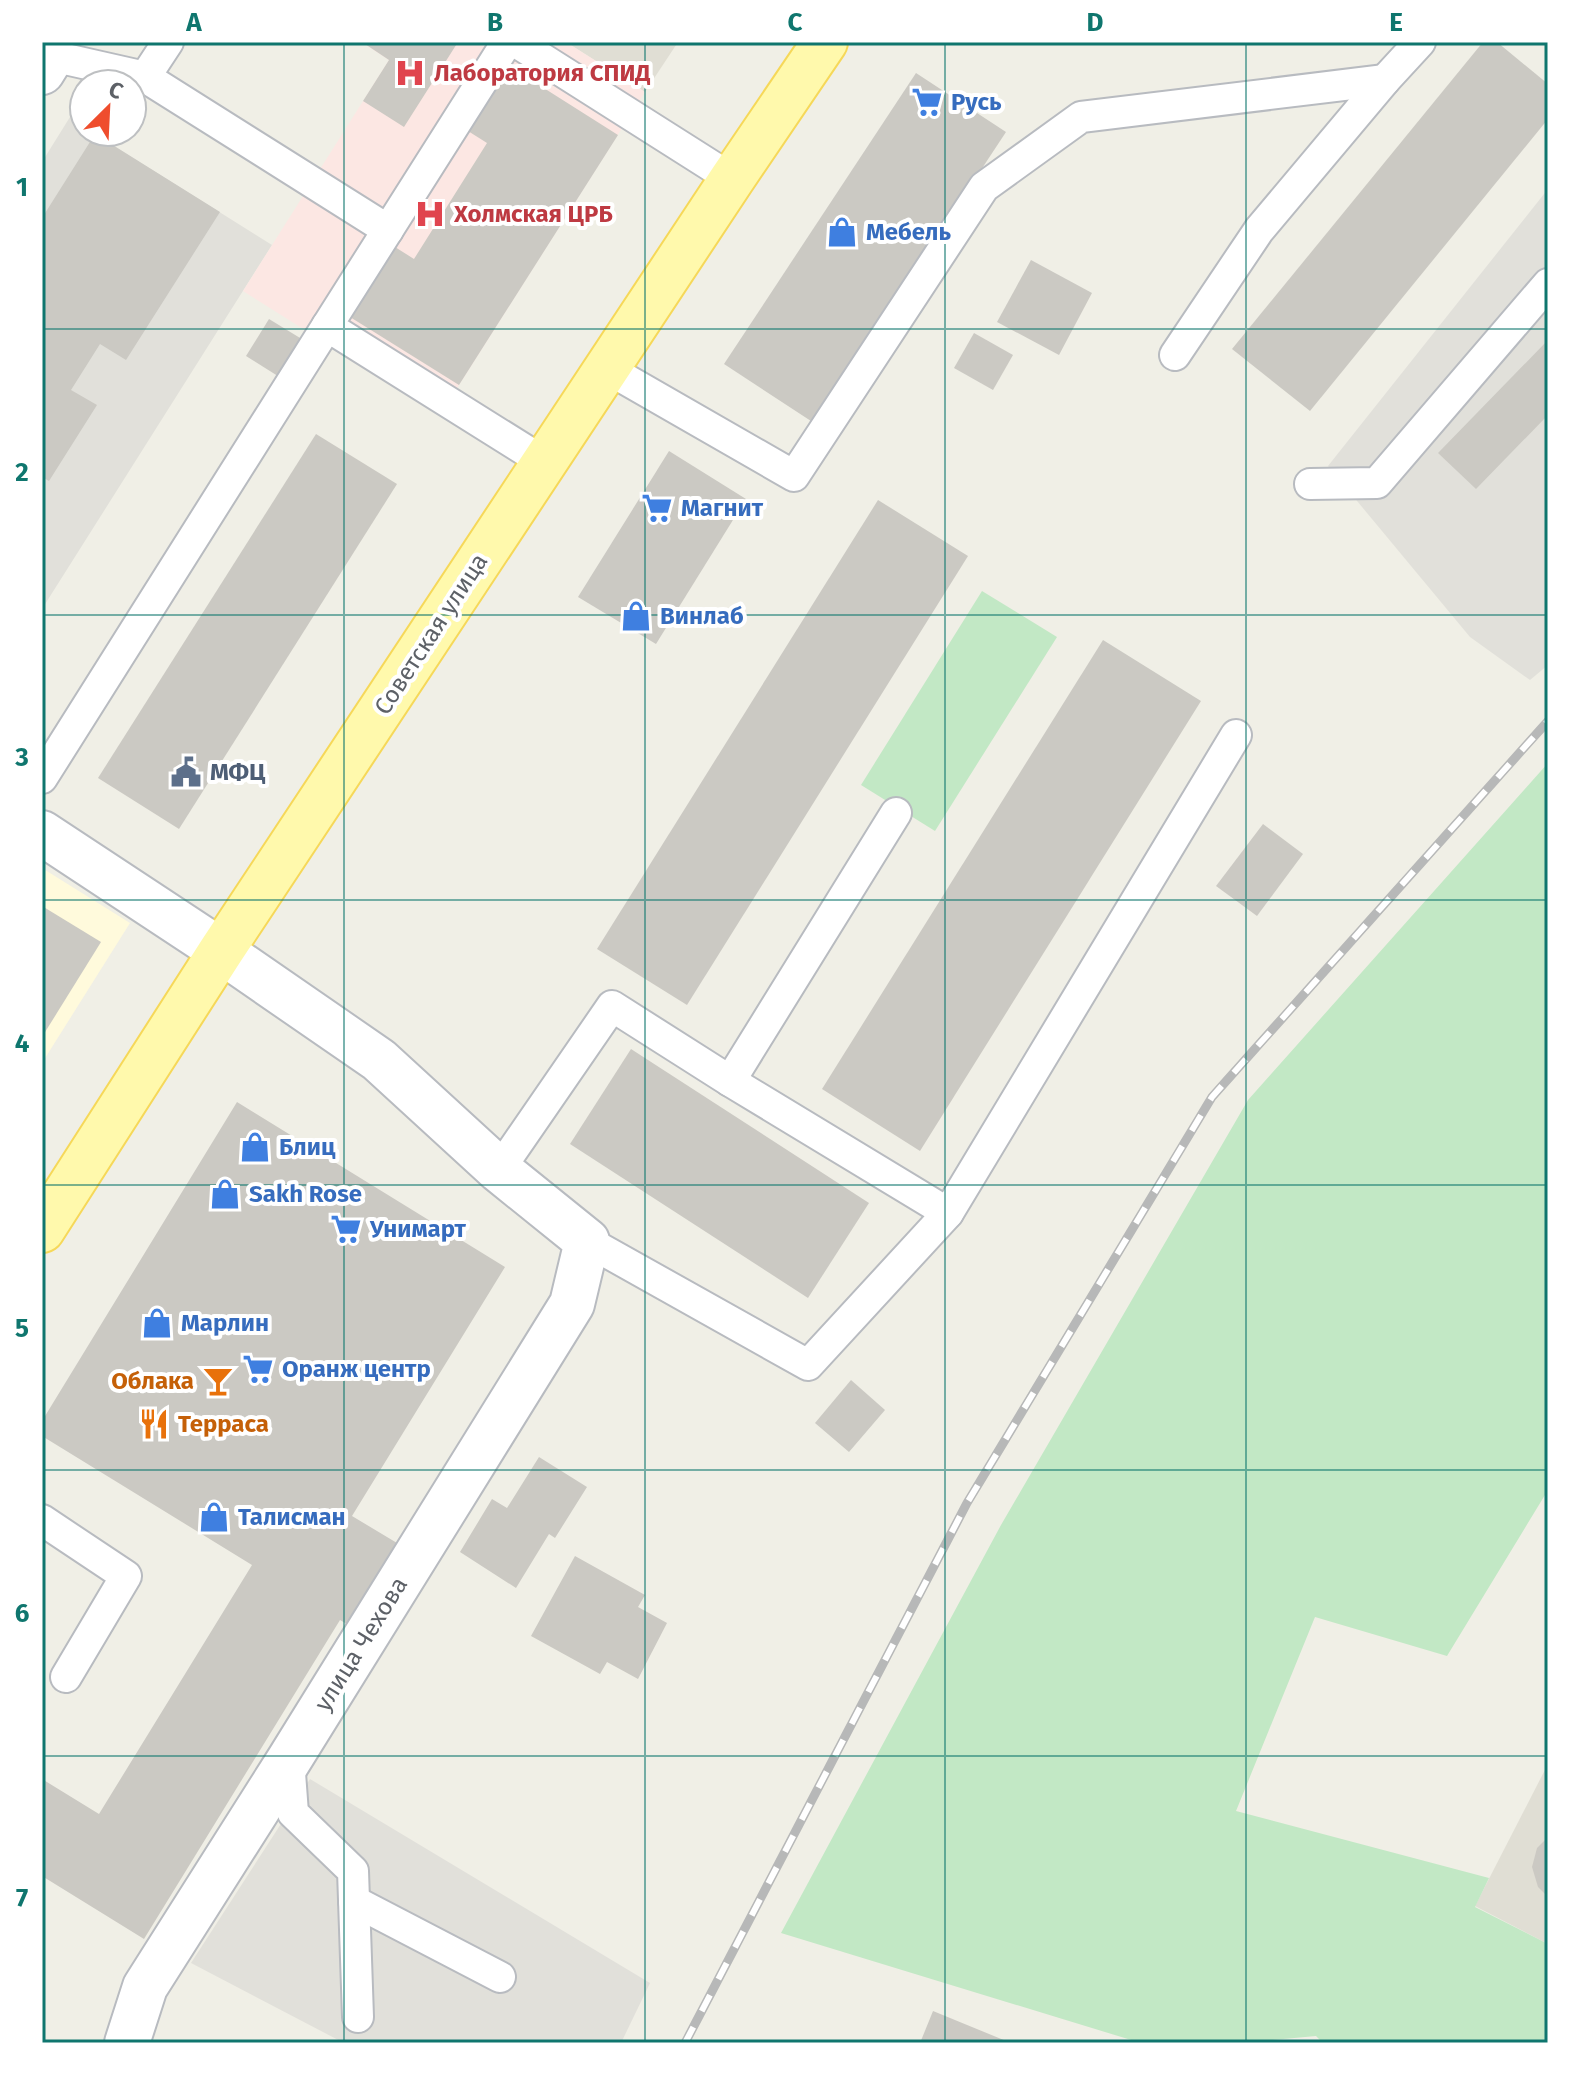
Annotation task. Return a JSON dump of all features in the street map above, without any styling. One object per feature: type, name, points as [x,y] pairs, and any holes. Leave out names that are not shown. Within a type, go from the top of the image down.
[{"type":"main road","name":"Советская улица","points":[[42,1230],[221,951],[825,42]]},
{"type":"street","points":[[42,833],[379,1060],[499,1170],[587,1241]]},
{"type":"street","name":"улица Чехова","points":[[127,2043],[145,1987],[572,1304],[587,1241]]},
{"type":"lane","points":[[148,72],[168,42]]},
{"type":"lane","points":[[42,778],[507,42]]},
{"type":"lane","points":[[516,42],[732,179]]},
{"type":"lane","points":[[1175,355],[1259,230],[1420,42]]},
{"type":"lane","points":[[46,57],[100,68]]},
{"type":"lane","points":[[148,79],[388,230]]},
{"type":"lane","points":[[606,368],[794,476],[984,187],[1081,117],[1385,80]]},
{"type":"lane","points":[[1310,484],[1377,483],[1548,284]]},
{"type":"lane","points":[[327,326],[544,462]]},
{"type":"lane","points":[[587,1241],[808,1365],[948,1213],[1236,735]]},
{"type":"lane","points":[[730,1081],[896,813]]},
{"type":"lane","points":[[499,1170],[612,1006],[948,1213]]},
{"type":"lane","points":[[42,1520],[126,1576],[66,1677]]},
{"type":"lane","points":[[289,1760],[293,1813],[353,1871],[358,2017]]},
{"type":"lane","points":[[354,1901],[500,1977]]},
{"type":"shaded area","name":"Холмская ЦРБ","points":[[361,42],[566,42],[645,92],[440,415],[243,291],[389,60]]},
{"type":"shaded area","points":[[566,42],[678,42],[645,92]]},
{"type":"shaded area","points":[[68,120],[68,148],[117,148],[272,245],[42,609],[42,162]]},
{"type":"shaded area","points":[[1548,189],[1548,665],[1530,680],[1470,637],[1328,466]]},
{"type":"shaded area","points":[[42,868],[130,923],[42,1063]]},
{"type":"shaded area","points":[[1548,1764],[1548,1944],[1475,1906]]},
{"type":"shaded area","points":[[310,1779],[650,1983],[621,2043],[344,2043],[191,1963]]},
{"type":"green space","points":[[982,591],[1057,637],[935,831],[861,785]]},
{"type":"green space","points":[[1548,763],[1548,1490],[1447,1656],[1315,1617],[1236,1811],[1489,1878],[1475,1907],[1548,1944],[1548,2043],[1323,2043],[1316,2036],[1238,2043],[1141,2043],[781,1933],[1001,1525],[1248,1100]]},
{"type":"building","name":"Лаборатория СПИД","points":[[366,42],[458,42],[404,127],[363,101],[389,60]]},
{"type":"building","points":[[1483,42],[1497,42],[1548,84],[1548,119],[1310,411],[1232,349]]},
{"type":"building","points":[[509,66],[618,135],[459,385],[350,317],[395,247],[414,259],[487,143],[468,131]]},
{"type":"building","points":[[916,73],[1006,132],[814,423],[724,364]]},
{"type":"building","points":[[86,148],[117,148],[220,212],[126,360],[100,344],[71,390],[97,405],[49,481],[42,477],[42,218]]},
{"type":"building","points":[[1031,260],[1092,293],[1059,355],[997,322]]},
{"type":"building","points":[[269,319],[305,341],[281,378],[246,356]]},
{"type":"building","points":[[974,333],[1013,355],[993,390],[954,368]]},
{"type":"building","points":[[1548,340],[1548,415],[1476,489],[1438,453]]},
{"type":"building","points":[[316,434],[397,484],[179,829],[98,778]]},
{"type":"building","points":[[669,451],[746,499],[656,644],[578,597]]},
{"type":"building","points":[[878,500],[968,556],[687,1005],[597,949]]},
{"type":"building","points":[[1103,640],[1201,701],[920,1151],[822,1089]]},
{"type":"building","points":[[1263,824],[1303,854],[1257,916],[1216,886]]},
{"type":"building","points":[[42,906],[101,942],[42,1037]]},
{"type":"building","points":[[631,1049],[869,1203],[808,1298],[570,1144]]},
{"type":"building","points":[[237,1102],[505,1267],[352,1516],[402,1546],[352,1627],[340,1620],[144,1939],[42,1876],[42,1779],[99,1814],[252,1565],[42,1436],[42,1421]]},
{"type":"building","points":[[851,1380],[885,1410],[849,1452],[815,1423]]},
{"type":"building","points":[[539,1457],[587,1487],[555,1538],[549,1534],[516,1588],[460,1552],[492,1499],[507,1508]]},
{"type":"building","points":[[575,1556],[645,1595],[638,1607],[667,1623],[638,1679],[607,1662],[600,1674],[531,1636]]},
{"type":"building","points":[[1548,1837],[1548,1897],[1538,1887],[1532,1867],[1537,1848]]},
{"type":"building","points":[[933,2011],[1011,2043],[920,2043]]},
{"type":"railway","points":[[685,2043],[967,1503],[1212,1097],[1548,721]]},
{"type":"place","name":"Лаборатория СПИД","points":[[410,73]]},
{"type":"place","name":"Русь","points":[[927,102]]},
{"type":"place","name":"Холмская ЦРБ","points":[[430,214]]},
{"type":"place","name":"Мебель","points":[[842,232]]},
{"type":"place","name":"Магнит","points":[[657,508]]},
{"type":"place","name":"Винлаб","points":[[636,616]]},
{"type":"place","name":"МФЦ","points":[[186,772]]},
{"type":"place","name":"Блиц","points":[[255,1147]]},
{"type":"place","name":"Sakh Rose","points":[[225,1194]]},
{"type":"place","name":"Унимарт","points":[[346,1229]]},
{"type":"place","name":"Марлин","points":[[157,1323]]},
{"type":"place","name":"Оранж центр","points":[[258,1369]]},
{"type":"place","name":"Облака","points":[[218,1381]]},
{"type":"place","name":"Терраса","points":[[154,1424]]},
{"type":"place","name":"Талисман","points":[[214,1517]]}]
